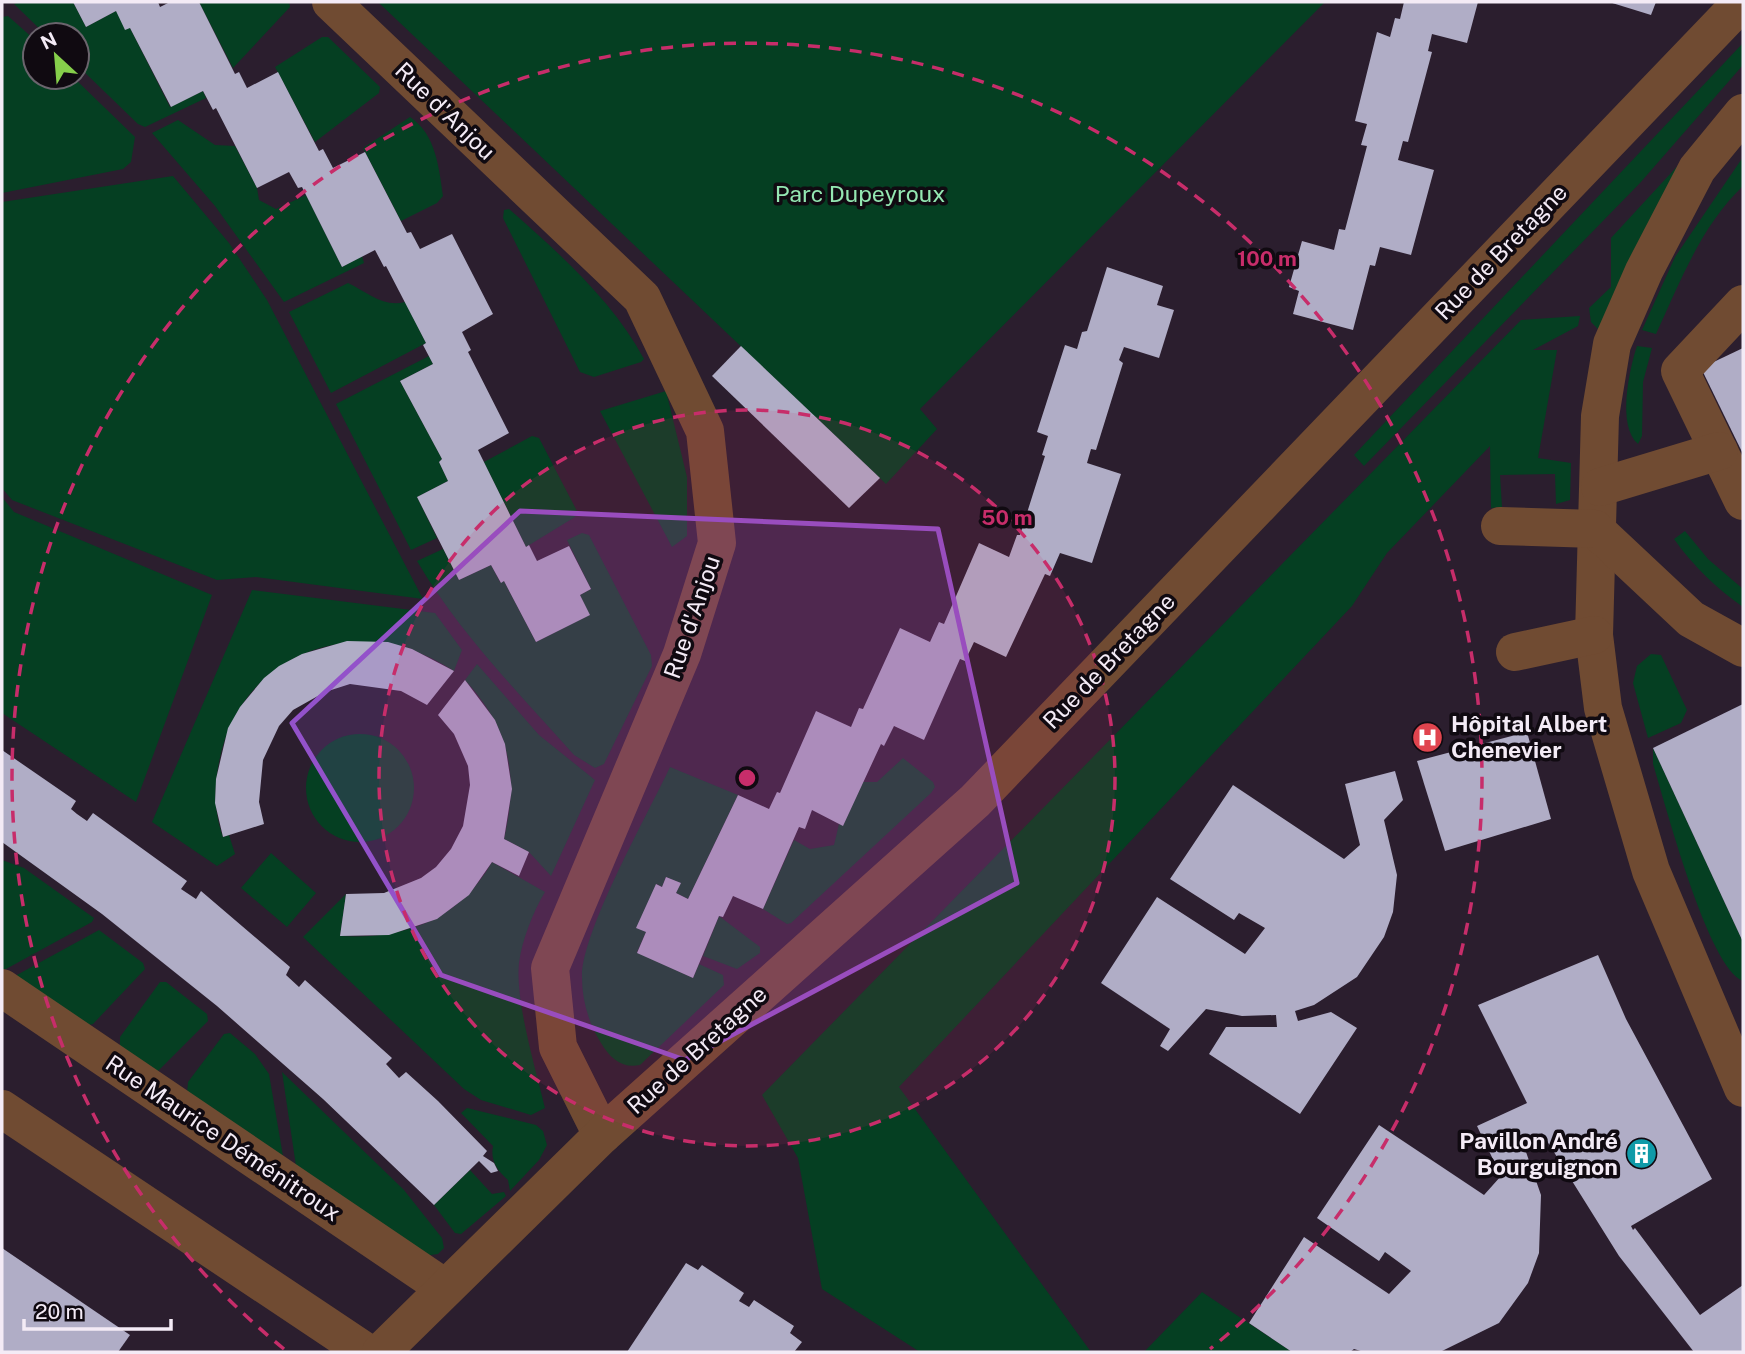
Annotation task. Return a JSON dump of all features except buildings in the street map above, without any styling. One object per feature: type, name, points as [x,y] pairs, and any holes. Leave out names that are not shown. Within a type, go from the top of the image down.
[{"type":"street","name":"Rue d'Anjou","points":[[331,2],[642,298],[705,431],[717,543],[682,654],[550,968],[558,1047],[602,1135]]},
{"type":"street","name":"Rue de Bretagne","points":[[382,1352],[602,1135],[975,801],[1742,2]]},
{"type":"street","points":[[1743,113],[1697,169],[1644,271],[1612,344],[1600,416],[1594,635],[1603,708],[1651,871],[1743,1088]]},
{"type":"street","points":[[1743,304],[1680,371],[1743,501]]},
{"type":"street","points":[[1600,487],[1719,451]]},
{"type":"street","points":[[1500,527],[1595,529],[1691,619],[1743,648]]},
{"type":"street","points":[[1515,652],[1594,635]]},
{"type":"street","name":"Rue Maurice Déménitroux","points":[[2,988],[445,1288]]},
{"type":"street","points":[[2,1109],[366,1352]]},
{"type":"highlighted area","points":[[520,511],[938,529],[1017,883],[685,1060],[441,975],[292,723]]},
{"type":"green space","points":[[73,2],[83,21],[32,21],[14,4]]},
{"type":"green space","points":[[199,2],[289,2],[290,7],[233,68]]},
{"type":"green space","name":"Parc Dupeyroux","points":[[378,2],[1325,2],[920,409],[937,429],[886,484]]},
{"type":"green space","points":[[116,11],[130,28],[170,107],[203,91],[206,98],[145,127],[138,124],[91,79],[91,24]]},
{"type":"green space","points":[[8,16],[21,28],[21,91],[87,91],[135,137],[131,162],[123,169],[2,193],[2,17]]},
{"type":"green space","points":[[322,37],[328,37],[380,87],[379,93],[315,142],[275,67]]},
{"type":"green space","points":[[1743,43],[1743,65],[1640,183],[1364,466],[1354,455]]},
{"type":"green space","points":[[1743,95],[1601,332],[1591,322],[1589,308],[1611,287],[1611,238]]},
{"type":"green space","points":[[410,117],[419,124],[431,142],[438,163],[443,196],[437,203],[401,221],[363,148]]},
{"type":"green space","points":[[178,120],[215,145],[235,146],[257,188],[259,200],[276,209],[306,195],[342,267],[362,256],[364,263],[284,302],[215,206],[152,133]]},
{"type":"green space","points":[[1743,157],[1743,186],[1703,237],[1656,334],[1642,330],[1675,257]]},
{"type":"green space","points":[[173,176],[229,243],[267,300],[423,599],[256,577],[217,580],[12,500],[2,488],[2,202]]},
{"type":"green space","points":[[509,209],[601,297],[644,359],[641,362],[594,377],[580,372],[503,218],[504,210]]},
{"type":"green space","points":[[348,283],[383,301],[405,302],[426,343],[331,393],[289,312]]},
{"type":"green space","points":[[1580,316],[1578,326],[1533,350],[1557,350],[1538,458],[1571,463],[1570,500],[1556,504],[1555,474],[1500,475],[1502,507],[1491,508],[1490,446],[1387,553],[1352,606],[899,1087],[1091,1352],[920,1352],[822,1289],[798,1158],[762,1095],[1521,320]]},
{"type":"green space","points":[[1637,346],[1652,348],[1643,382],[1642,436],[1638,444],[1632,436],[1626,411],[1628,383]]},
{"type":"green space","points":[[429,356],[433,364],[400,381],[442,459],[439,462],[448,481],[417,497],[437,538],[411,550],[336,404]]},
{"type":"green space","points":[[666,391],[687,477],[687,536],[672,547],[600,411]]},
{"type":"green space","points":[[532,436],[539,438],[577,511],[575,517],[526,547],[484,462]]},
{"type":"green space","points":[[2,497],[14,512],[212,595],[136,802],[2,713]]},
{"type":"green space","points":[[1685,531],[1708,559],[1743,589],[1743,607],[1706,576],[1681,549],[1674,539]]},
{"type":"green space","points":[[582,533],[589,535],[651,655],[652,666],[604,764],[595,768],[574,755],[491,662],[452,613],[417,561],[443,549],[459,580],[491,565],[500,582],[504,581],[536,642],[589,615],[580,595],[591,589],[567,540]]},
{"type":"green space","points":[[252,590],[435,613],[462,650],[454,671],[418,653],[382,644],[345,643],[310,651],[279,667],[252,692],[232,723],[219,762],[216,809],[223,837],[229,835],[235,854],[217,866],[152,822]]},
{"type":"green space","points":[[1651,654],[1661,655],[1687,710],[1681,723],[1648,738],[1633,683],[1637,666]]},
{"type":"green space","points":[[477,664],[539,735],[595,780],[551,876],[529,852],[504,839],[511,794],[510,773],[501,735],[480,698],[465,680]]},
{"type":"green space","points":[[360,734],[381,738],[398,750],[410,767],[414,788],[410,809],[398,826],[381,838],[360,842],[339,838],[322,826],[310,809],[306,788],[310,767],[322,750],[339,738]]},
{"type":"green space","points":[[1653,748],[1743,942],[1743,981],[1730,970],[1702,917],[1653,764]]},
{"type":"green space","points":[[903,758],[933,782],[935,787],[931,793],[791,923],[787,924],[763,909],[794,840],[810,849],[834,845],[839,824],[843,825],[863,782],[877,782]]},
{"type":"green space","points":[[670,767],[738,795],[688,899],[676,893],[680,883],[666,877],[662,887],[657,884],[646,932],[637,952],[693,978],[699,964],[723,975],[724,985],[640,1065],[634,1066],[617,1061],[597,1036],[585,1004],[582,987],[584,958],[603,904]]},
{"type":"green space","points":[[271,853],[316,893],[287,927],[241,888]]},
{"type":"green space","points":[[2,860],[24,868],[94,918],[92,922],[2,969]]},
{"type":"green space","points":[[492,862],[545,892],[529,926],[519,963],[523,1016],[545,1108],[531,1115],[481,1100],[464,1089],[303,937],[346,894],[340,936],[386,934],[428,922],[447,912],[464,898]]},
{"type":"green space","points":[[719,916],[760,947],[760,953],[737,969],[703,956]]},
{"type":"green space","points":[[99,930],[143,963],[145,969],[93,1024],[84,1026],[15,976]]},
{"type":"green space","points":[[160,982],[166,982],[207,1014],[208,1021],[156,1073],[120,1047],[120,1037]]},
{"type":"green space","points":[[230,1033],[255,1054],[269,1074],[283,1156],[187,1094],[188,1082],[224,1034]]},
{"type":"green space","points":[[282,1072],[404,1190],[442,1238],[444,1248],[438,1254],[423,1256],[296,1166]]},
{"type":"green space","points":[[467,1108],[536,1125],[543,1131],[547,1145],[539,1160],[510,1191],[508,1180],[494,1161],[493,1146],[461,1113]]},
{"type":"green space","points":[[470,1170],[492,1194],[504,1192],[506,1196],[461,1234],[455,1233],[434,1205]]},
{"type":"green space","points":[[1202,1292],[1292,1352],[1144,1352]]},
{"type":"place","name":"Hôpital Albert Chenevier","points":[[1428,737]]},
{"type":"place","name":"Pavillon André Bourguignon","points":[[1641,1154]]}]
